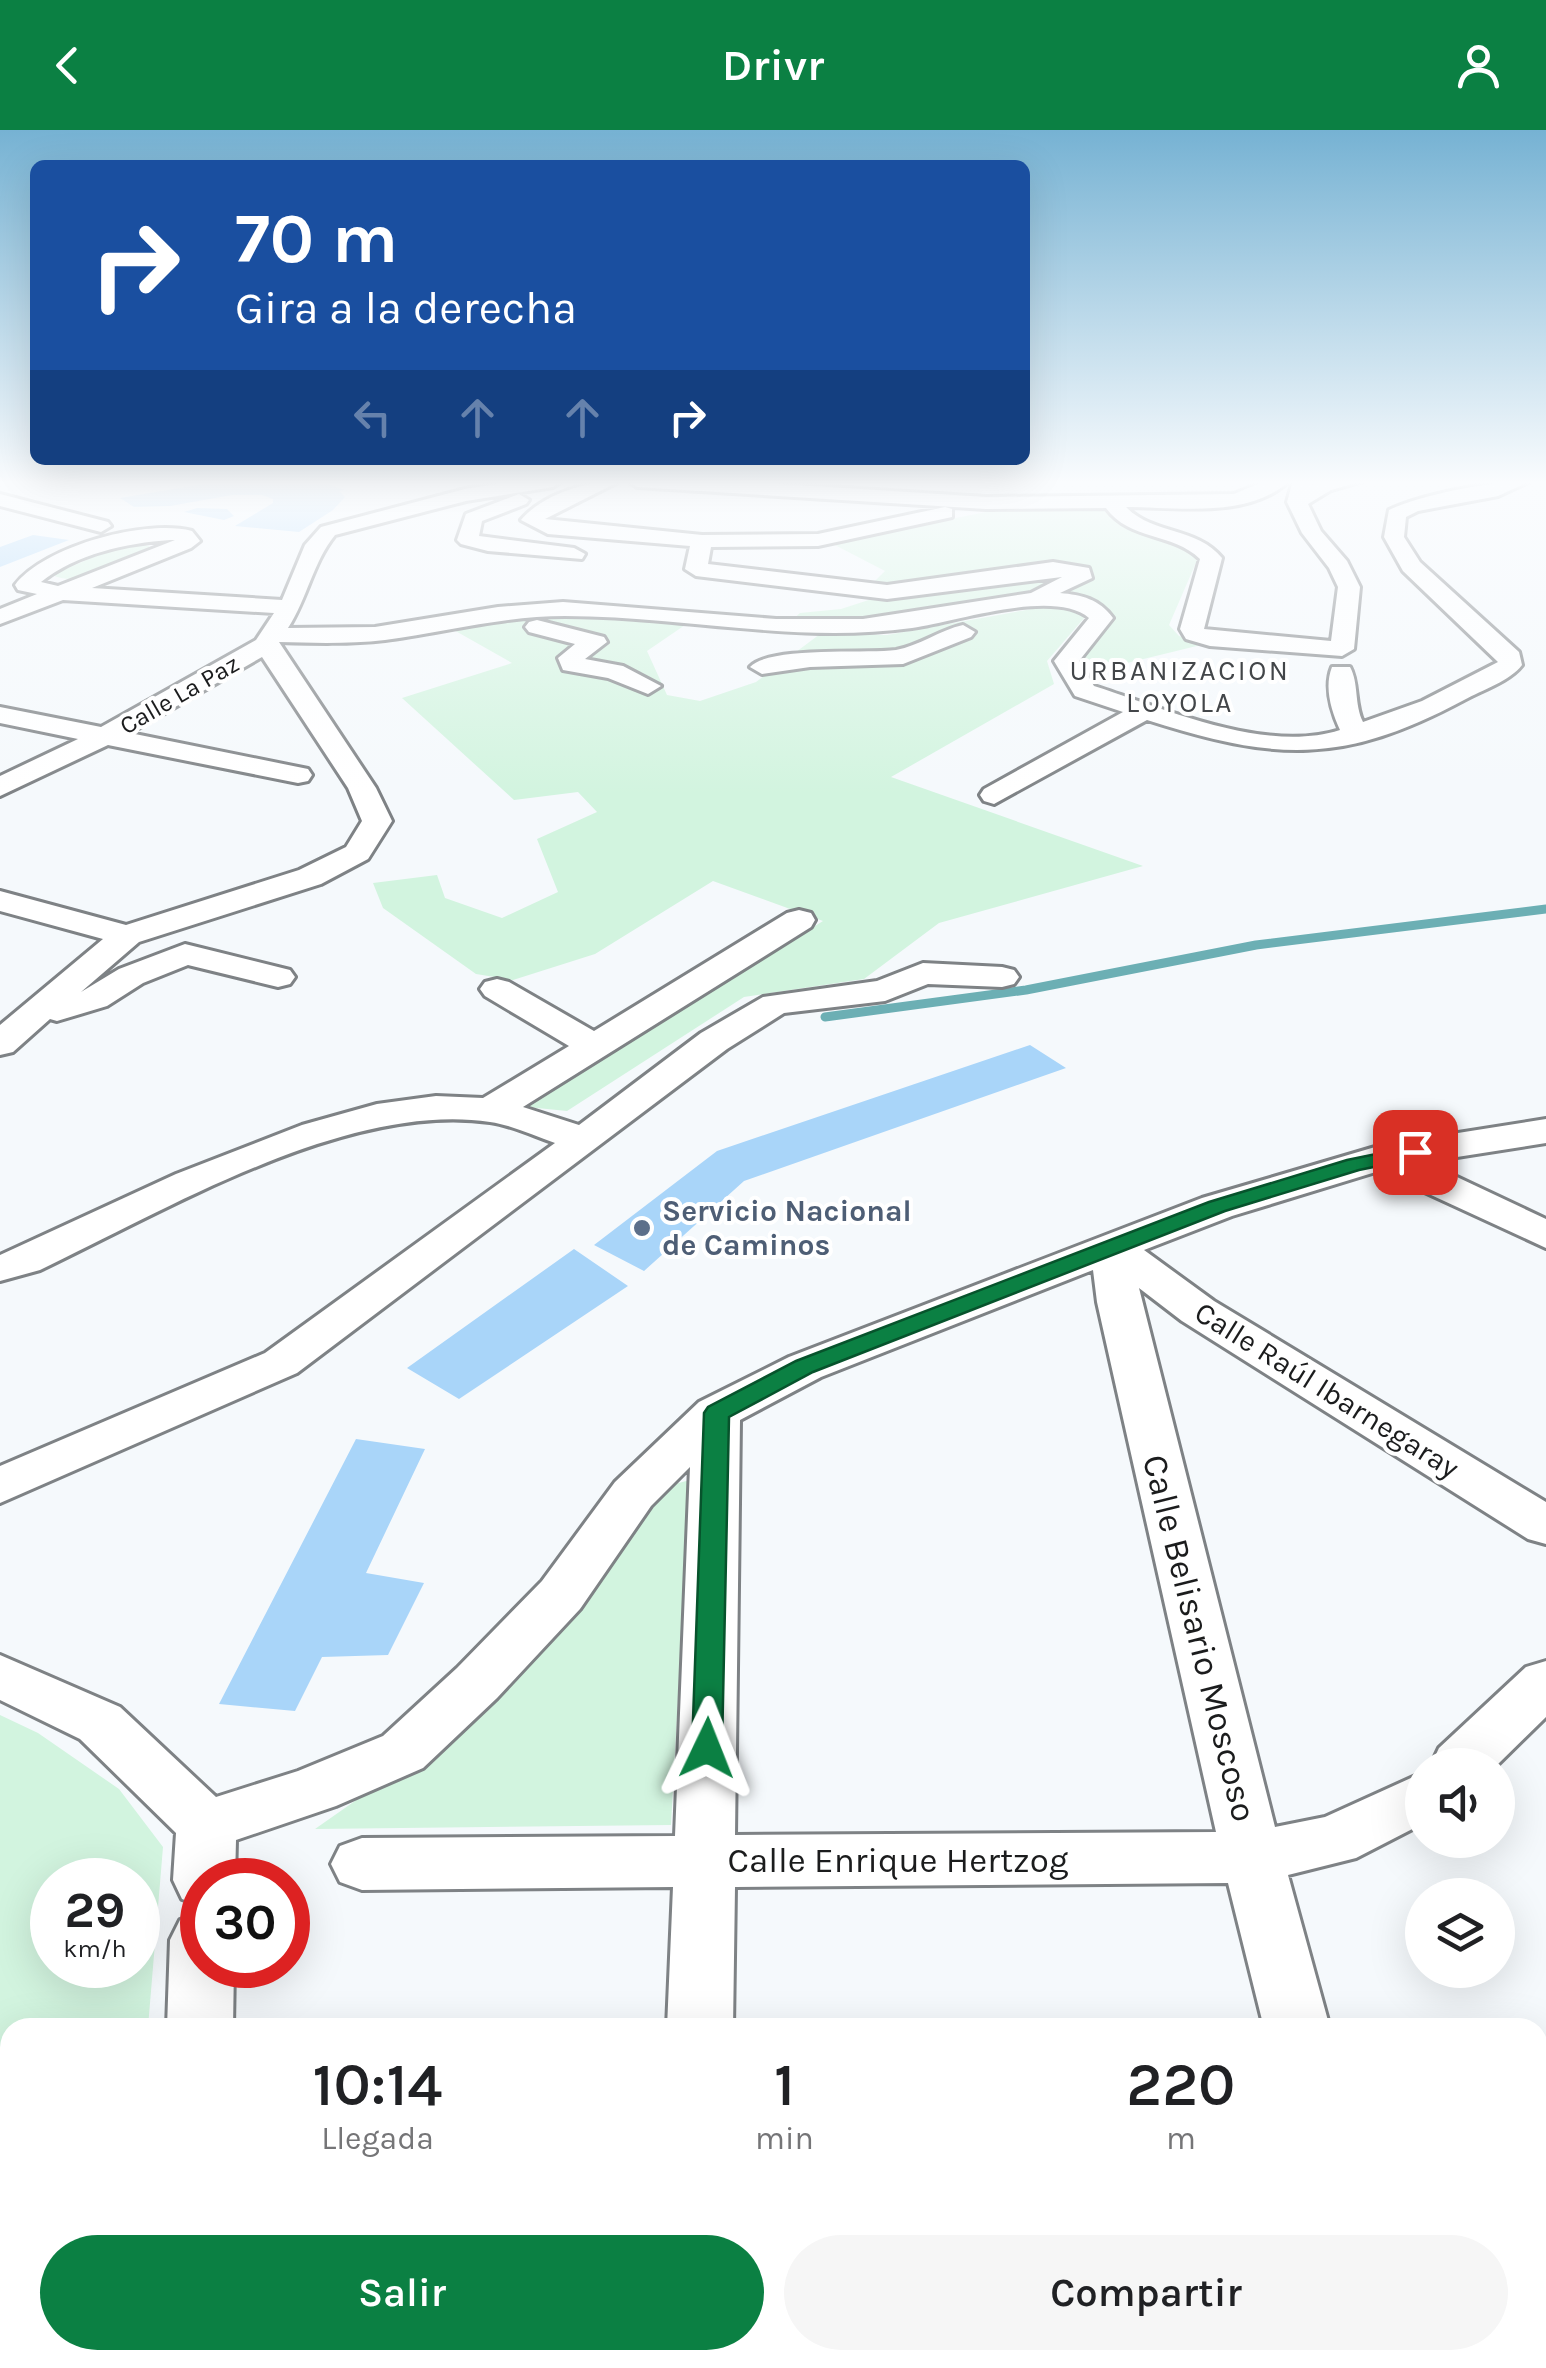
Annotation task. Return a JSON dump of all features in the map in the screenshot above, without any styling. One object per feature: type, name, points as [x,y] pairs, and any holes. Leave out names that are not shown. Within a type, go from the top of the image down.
[{"type":"street","points":[[28,585],[58,593],[290,607]]},
{"type":"street","points":[[0,617],[77,585]]},
{"type":"street","name":"Calle La Paz","points":[[0,787],[105,736],[266,640],[290,607],[300,585]]},
{"type":"street","points":[[813,585],[887,592],[934,585]]},
{"type":"street","points":[[1039,600],[1040,595],[1056,585]]},
{"type":"street","points":[[1204,585],[1194,634],[1210,639],[1342,649],[1347,585]]},
{"type":"street","points":[[266,640],[374,634],[472,617],[569,609],[780,626],[872,627],[911,624],[1010,602],[1075,602],[1099,612],[1102,618],[1066,661],[1084,690],[1283,746],[1340,742],[1432,707],[1510,665],[1510,658],[1432,585]]},
{"type":"street","points":[[762,667],[810,660],[903,657],[956,636],[1010,602]]},
{"type":"street","points":[[472,617],[585,636],[595,642],[594,646],[570,658],[572,665],[614,671],[648,686]]},
{"type":"street","points":[[0,1044],[127,936],[310,878],[357,852],[376,821],[331,740],[266,640]]},
{"type":"street","points":[[1341,672],[1343,708],[1355,734]]},
{"type":"street","points":[[994,795],[1146,710]]},
{"type":"street","points":[[0,715],[298,776]]},
{"type":"street","points":[[0,901],[127,936]]},
{"type":"street","points":[[490,1110],[799,920]]},
{"type":"street","points":[[32,1017],[96,998],[131,976],[185,954],[278,977]]},
{"type":"street","points":[[0,1486],[281,1363],[714,1041],[776,1004],[885,991],[922,973],[1002,977]]},
{"type":"street","points":[[497,989],[595,1046]]},
{"type":"street","points":[[0,1268],[25,1261],[276,1148],[342,1124],[431,1108],[490,1110],[585,1140]]},
{"type":"street","points":[[0,1676],[100,1723],[205,1852],[315,1789],[403,1752],[477,1684],[561,1595],[633,1494],[716,1413],[805,1367],[1217,1206],[1382,1158],[1546,1131]]},
{"type":"street","points":[[1382,1158],[1546,1235]]},
{"type":"street","name":"Calle Raúl Ibarnegaray","points":[[1112,1247],[1198,1311],[1546,1526]]},
{"type":"street","name":"Calle Belisario Moscoso","points":[[1112,1247],[1119,1302],[1252,1857],[1295,2018]]},
{"type":"street","points":[[700,2018],[716,1413]]},
{"type":"street","points":[[1478,1748],[1546,1682]]},
{"type":"street","name":"Calle Enrique Hertzog","points":[[362,1864],[1252,1857],[1335,1840],[1405,1805]]},
{"type":"street","points":[[200,2018],[201,1988]]},
{"type":"green space","points":[[1186,585],[1169,625],[1179,636],[1209,643],[1123,664],[1079,658],[1108,621],[1076,601],[925,617],[788,624],[800,613],[841,609],[881,596],[869,587]]},
{"type":"green space","points":[[1054,605],[1074,608],[1085,617],[1047,661],[1054,684],[891,777],[1143,866],[939,923],[864,979],[744,997],[567,1111],[527,1107],[823,921],[713,881],[595,954],[513,980],[476,974],[383,908],[373,883],[437,875],[445,898],[502,918],[558,892],[537,839],[597,812],[578,792],[514,800],[402,698],[512,663],[452,629],[540,613],[688,623],[647,651],[667,695],[700,701],[756,682],[820,634],[887,635]]},
{"type":"green space","points":[[690,1480],[671,1825],[315,1829],[429,1749],[550,1642],[648,1503],[671,1485]]},
{"type":"green space","points":[[0,1715],[38,1733],[119,1789],[163,1847],[160,1883],[160,1858],[30,1858],[30,1988],[151,1988],[149,2018],[0,2018]]},
{"type":"building","points":[[1030,1045],[1066,1068],[744,1181],[644,1271],[594,1245],[717,1151]]},
{"type":"building","points":[[574,1249],[628,1286],[459,1399],[407,1368]]},
{"type":"building","points":[[356,1439],[425,1449],[366,1573],[424,1583],[388,1655],[322,1657],[295,1711],[219,1704]]},
{"type":"waterway","points":[[825,1017],[1026,990],[1256,945],[1546,909]]},
{"type":"place","name":"Servicio Nacional de Caminos","points":[[642,1228]]},
{"type":"district","name":"URBANIZACION LOYOLA","points":[[1180,686]]},
{"type":"route","points":[[707,1748],[716,1413],[805,1367],[1217,1206],[1355,1165],[1415,1152]]}]
